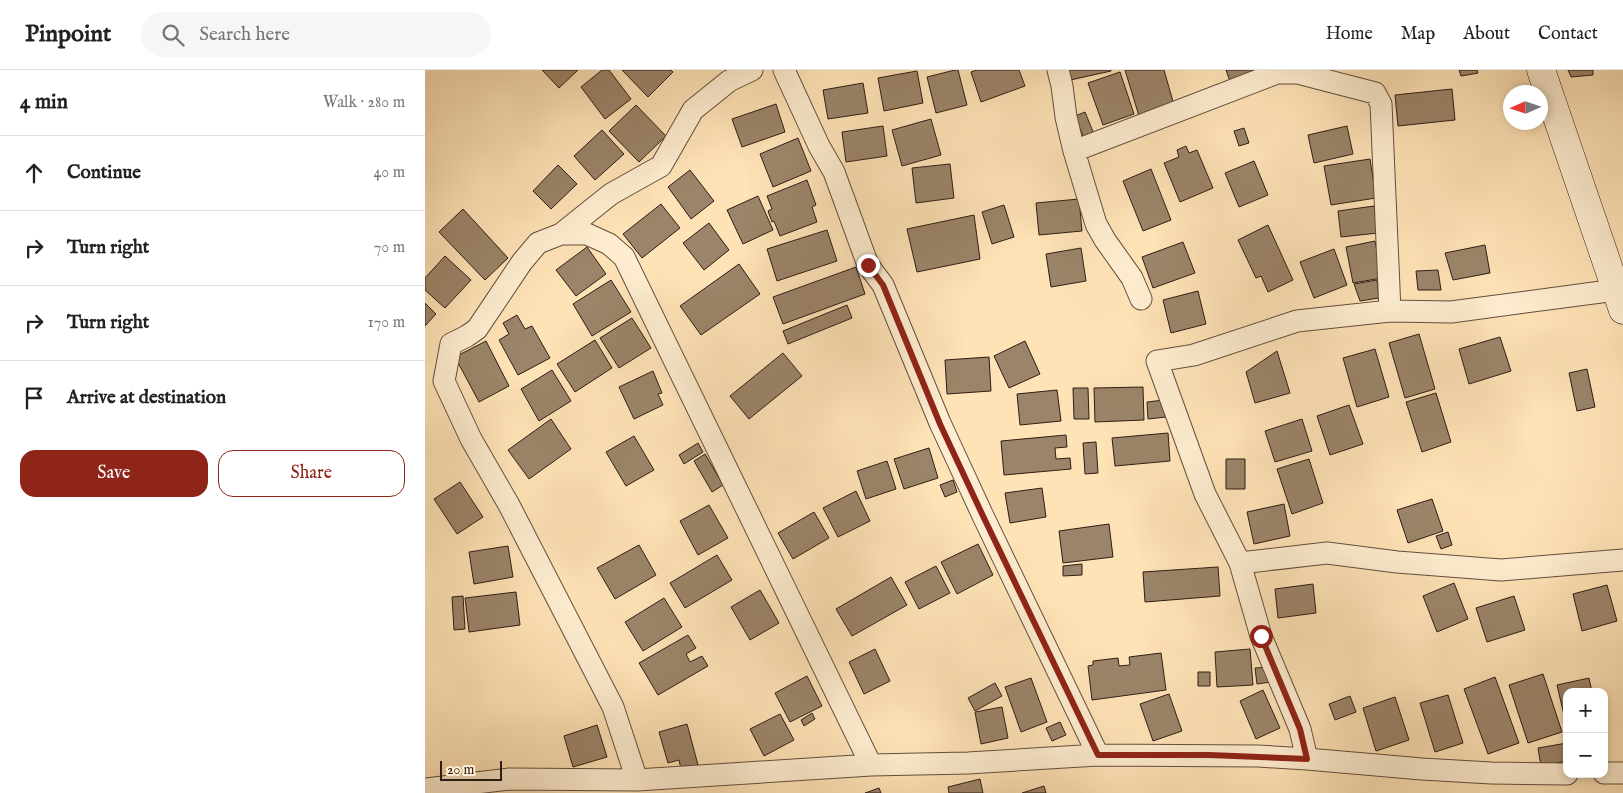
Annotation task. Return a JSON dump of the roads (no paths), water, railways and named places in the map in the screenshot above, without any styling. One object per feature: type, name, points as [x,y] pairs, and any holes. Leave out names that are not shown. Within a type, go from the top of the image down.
[{"type":"main road","points":[[1541,70],[1620,300]]},
{"type":"street","points":[[637,780],[613,707],[518,522],[471,439],[444,381],[451,344],[477,329],[522,262],[538,244],[561,234],[611,194],[661,166],[693,110],[729,81],[752,70]]},
{"type":"street","points":[[784,70],[819,146],[834,172],[868,265],[883,285],[940,424],[1098,755]]},
{"type":"street","points":[[1058,70],[1074,151],[1096,224],[1132,278],[1141,299]]},
{"type":"street","points":[[1074,151],[1277,73],[1298,74],[1375,92],[1381,104],[1390,311]]},
{"type":"street","points":[[561,234],[587,234],[609,244],[624,257],[730,471],[785,590],[871,765]]},
{"type":"street","points":[[1307,759],[1300,729],[1261,636],[1240,563],[1205,494],[1157,361],[1194,355],[1297,321],[1390,311],[1451,312],[1620,300]]},
{"type":"street","points":[[1240,563],[1327,553],[1397,562],[1501,570],[1623,560]]},
{"type":"street","points":[[425,789],[511,779],[637,780],[871,765],[968,763],[1098,755],[1209,755],[1307,759],[1432,770],[1563,774]]},
{"type":"street","points":[[1608,773],[1623,773]]}]
